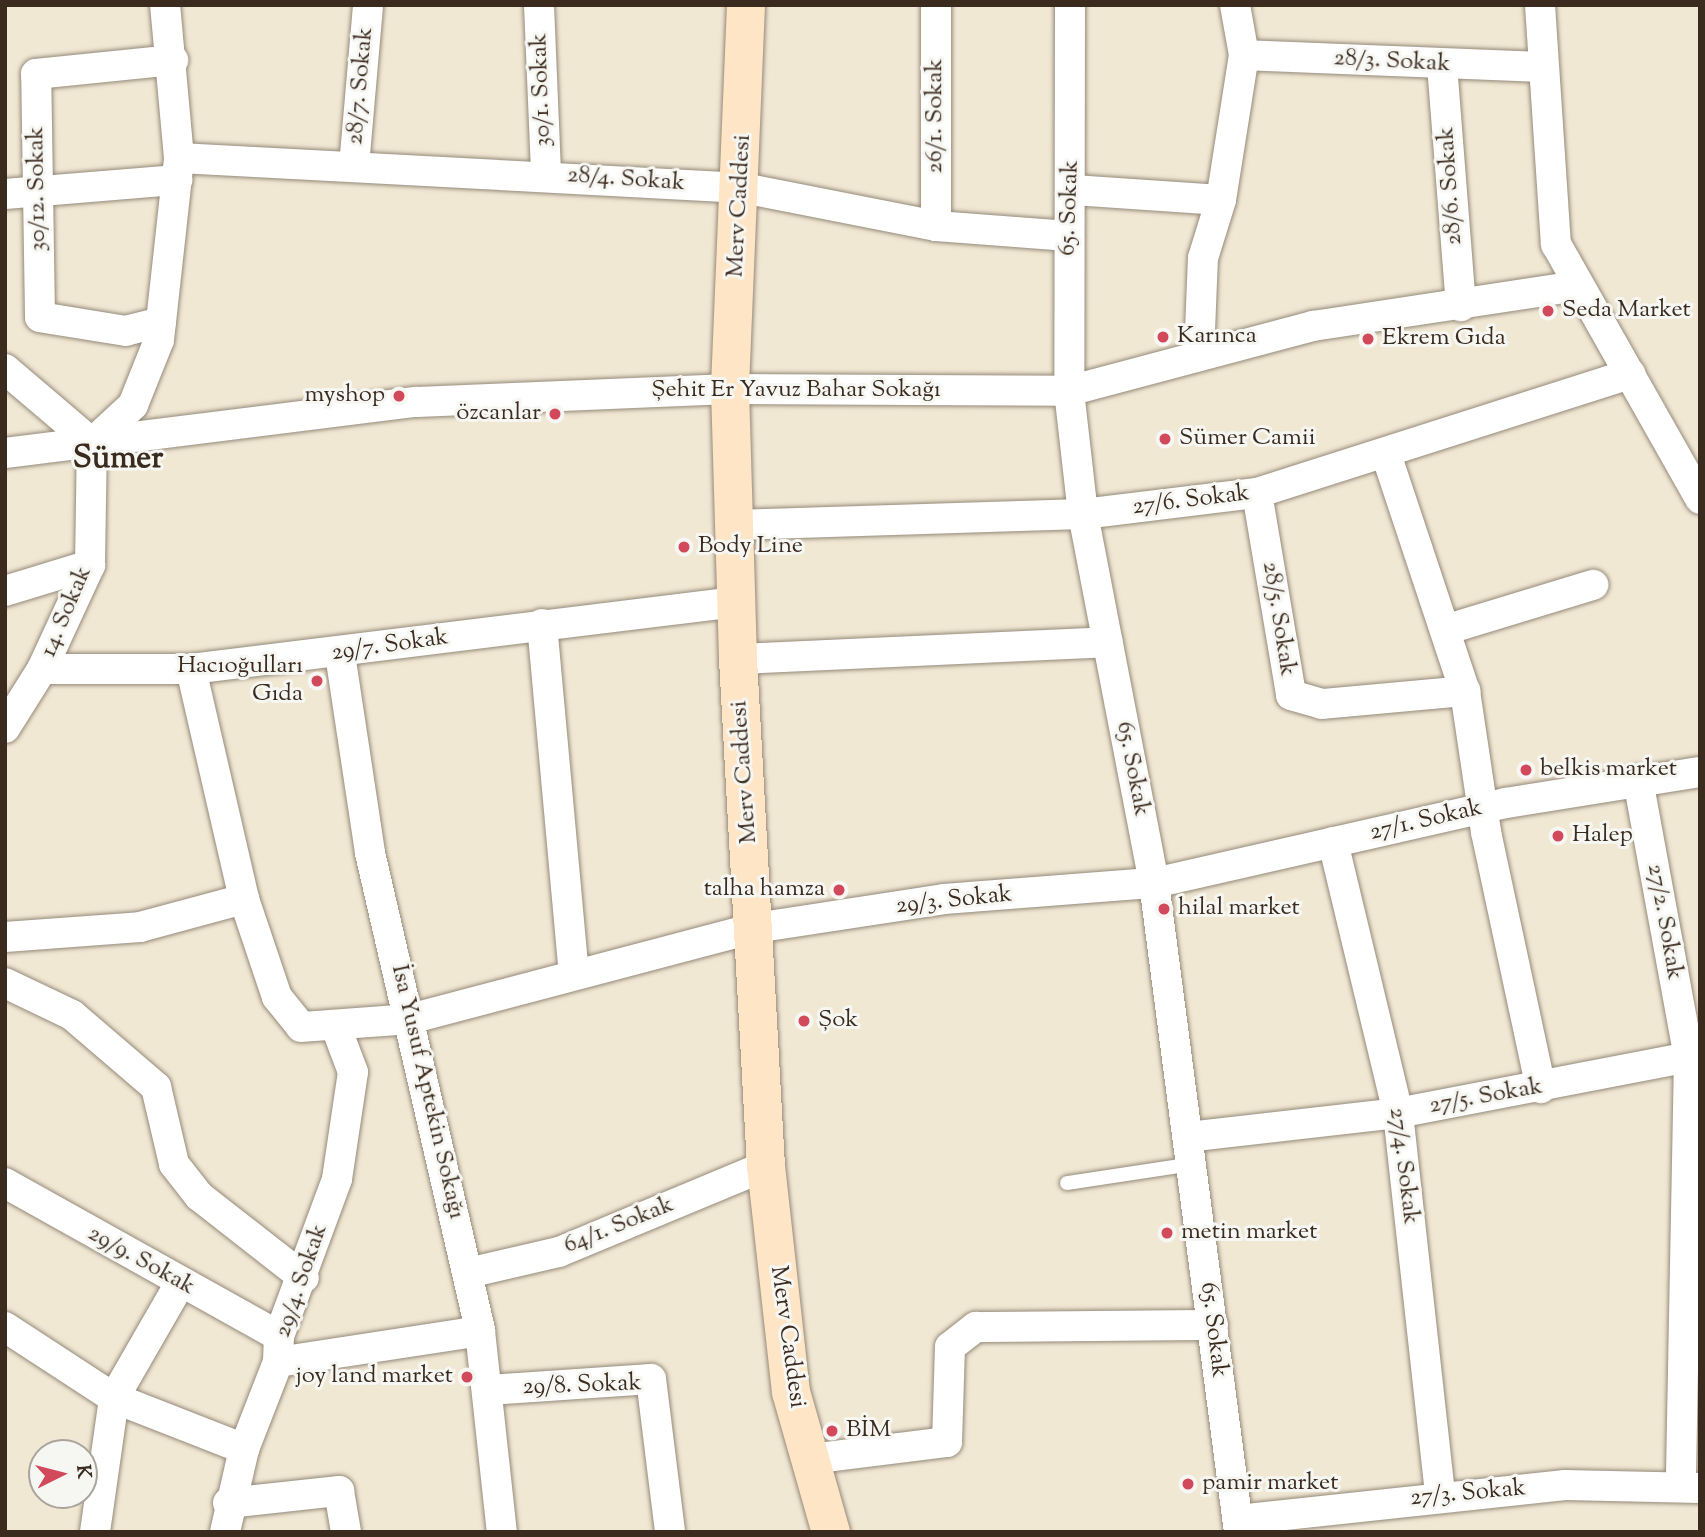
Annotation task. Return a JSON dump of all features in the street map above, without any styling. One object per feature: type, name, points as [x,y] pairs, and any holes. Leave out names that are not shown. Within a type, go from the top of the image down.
[{"type":"main road","name":"Merv Caddesi","points":[[746,5],[743,188],[730,388],[738,659],[755,928],[766,1166],[791,1392],[831,1532]]},
{"type":"street","points":[[5,369],[92,443],[133,405],[161,322],[178,169],[173,60],[165,5]]},
{"type":"street","name":"28/7. Sokak","points":[[354,166],[368,5]]},
{"type":"street","name":"30/1. Sokak","points":[[539,5],[546,175]]},
{"type":"street","name":"26/1. Sokak","points":[[936,5],[936,226]]},
{"type":"street","name":"65. Sokak","points":[[1070,5],[1073,190],[1069,236],[1069,391],[1083,514],[1154,883],[1238,1526]]},
{"type":"street","points":[[1199,356],[1203,258],[1221,200],[1244,55],[1235,5]]},
{"type":"street","points":[[1540,5],[1540,67],[1556,244],[1700,499]]},
{"type":"street","name":"28/3. Sokak","points":[[1244,55],[1540,67]]},
{"type":"street","name":"30/12. Sokak","points":[[161,322],[126,331],[44,321],[38,309],[40,191],[36,74],[173,60]]},
{"type":"street","name":"28/6. Sokak","points":[[1442,65],[1461,306]]},
{"type":"street","name":"28/4. Sokak","points":[[5,194],[178,169],[354,166],[743,188],[936,226],[1069,236]]},
{"type":"street","points":[[1073,190],[1221,200]]},
{"type":"street","name":"Şehit Er Yavuz Bahar Sokağı","points":[[5,453],[417,402],[730,388],[1069,391],[1312,327],[1578,286]]},
{"type":"street","name":"27/6. Sokak","points":[[734,525],[1083,514],[1257,493],[1630,374]]},
{"type":"street","name":"14. Sokak","points":[[5,728],[42,669],[90,565],[92,443]]},
{"type":"street","points":[[1386,454],[1448,629],[1465,691],[1488,807],[1486,832],[1541,1088]]},
{"type":"street","name":"28/5. Sokak","points":[[1257,493],[1291,695],[1322,704],[1465,691]]},
{"type":"street","points":[[5,591],[90,565]]},
{"type":"street","points":[[1448,629],[1593,585]]},
{"type":"street","name":"29/7. Sokak","points":[[42,669],[191,669],[340,654],[542,624],[736,601]]},
{"type":"street","points":[[542,624],[574,974]]},
{"type":"street","points":[[738,659],[1108,642]]},
{"type":"street","name":"İsa Yusuf Aptekin Sokağı","points":[[340,654],[370,853],[480,1331],[489,1390],[502,1532]]},
{"type":"street","name":"29/3. Sokak","points":[[191,669],[244,899],[285,1013],[301,1027],[336,1027],[410,1019],[755,928],[944,899],[1154,883]]},
{"type":"street","name":"27/1. Sokak","points":[[1154,883],[1488,807],[1638,780],[1700,772]]},
{"type":"street","name":"27/2. Sokak","points":[[1638,780],[1694,1056],[1691,1486]]},
{"type":"street","name":"27/4. Sokak","points":[[1333,842],[1398,1113],[1440,1496]]},
{"type":"street","points":[[5,937],[140,927],[244,899]]},
{"type":"street","points":[[5,983],[72,1015],[156,1087],[174,1164],[199,1196],[304,1278]]},
{"type":"street","name":"29/4. Sokak","points":[[227,1517],[244,1449],[337,1179],[353,1072],[336,1027]]},
{"type":"street","name":"27/5. Sokak","points":[[1190,1151],[1541,1088],[1694,1056]]},
{"type":"street","name":"64/1. Sokak","points":[[468,1273],[559,1252],[766,1166]]},
{"type":"street","name":"29/9. Sokak","points":[[5,1183],[180,1283],[278,1349]]},
{"type":"street","points":[[95,1532],[114,1398],[180,1283]]},
{"type":"street","points":[[810,1459],[947,1442],[950,1347],[976,1327],[1213,1325]]},
{"type":"street","points":[[5,1326],[114,1398],[244,1449]]},
{"type":"street","points":[[278,1349],[480,1331]]},
{"type":"street","name":"29/8. Sokak","points":[[489,1390],[651,1379],[670,1532]]},
{"type":"street","name":"27/3. Sokak","points":[[1238,1526],[1440,1496],[1691,1486]]},
{"type":"street","points":[[227,1517],[339,1491],[346,1532]]},
{"type":"lane","points":[[1067,1183],[1190,1151]]},
{"type":"place","name":"Seda Market","points":[[1548,311]]},
{"type":"place","name":"Karınca","points":[[1163,337]]},
{"type":"place","name":"Ekrem Gıda","points":[[1368,339]]},
{"type":"place","name":"myshop","points":[[399,396]]},
{"type":"place","name":"özcanlar","points":[[555,414]]},
{"type":"place","name":"Sümer Camii","points":[[1165,439]]},
{"type":"place","name":"Body Line","points":[[684,547]]},
{"type":"place","name":"Hacıoğulları Gıda","points":[[317,681]]},
{"type":"place","name":"belkis market","points":[[1526,770]]},
{"type":"place","name":"Halep","points":[[1558,836]]},
{"type":"place","name":"talha hamza","points":[[839,890]]},
{"type":"place","name":"hilal market","points":[[1164,909]]},
{"type":"place","name":"Şok","points":[[804,1021]]},
{"type":"place","name":"metin market","points":[[1167,1233]]},
{"type":"place","name":"joy land market","points":[[467,1377]]},
{"type":"place","name":"BİM","points":[[832,1431]]},
{"type":"place","name":"pamir market","points":[[1188,1484]]},
{"type":"district","name":"Sümer","points":[[118,459]]}]
